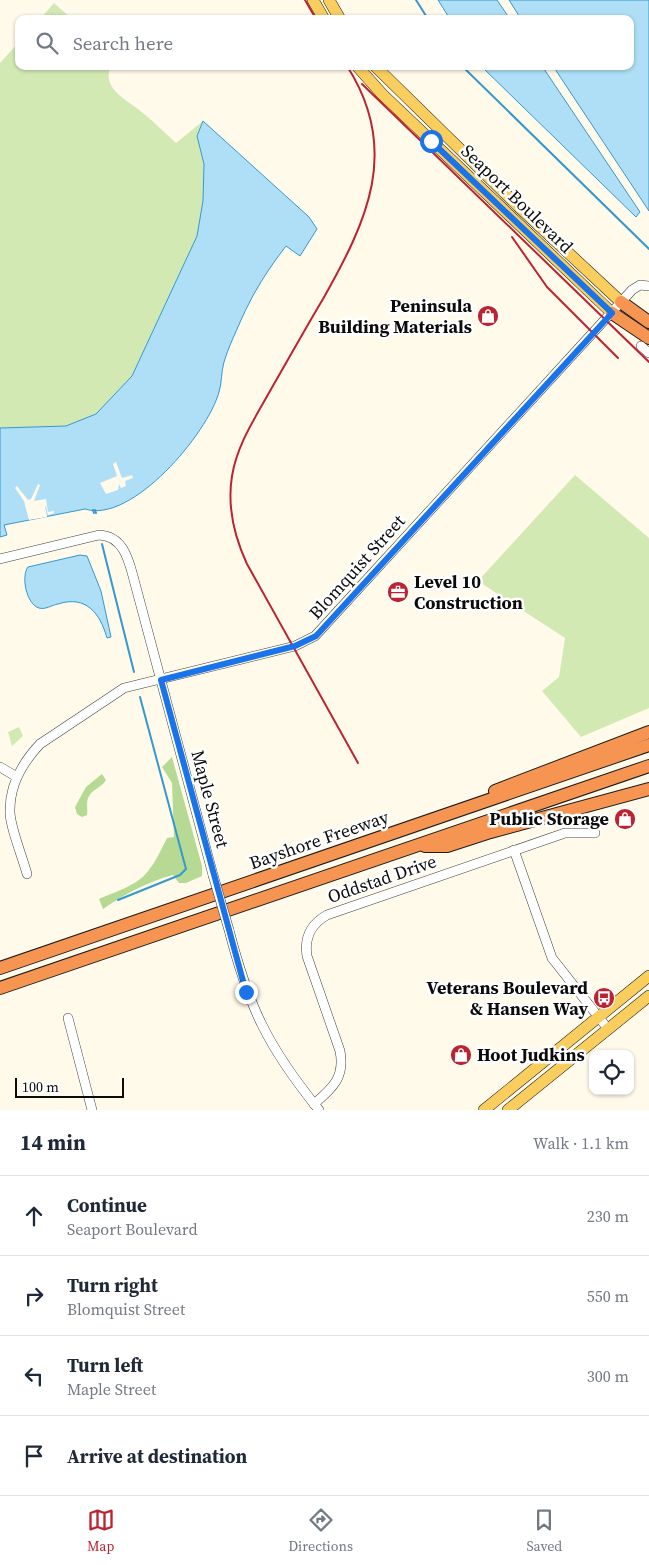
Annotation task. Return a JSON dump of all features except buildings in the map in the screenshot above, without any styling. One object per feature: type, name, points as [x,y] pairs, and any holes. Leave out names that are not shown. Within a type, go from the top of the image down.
[{"type":"highway","points":[[621,302],[649,322]]},
{"type":"highway","points":[[612,313],[645,342]]},
{"type":"highway","points":[[406,829],[509,785],[649,732]]},
{"type":"highway","name":"Bayshore Freeway","points":[[0,968],[649,745]]},
{"type":"highway","name":"Bayshore Freeway","points":[[0,988],[649,766]]},
{"type":"highway","points":[[412,847],[447,846],[487,833],[649,789]]},
{"type":"main road","points":[[313,0],[322,15]]},
{"type":"main road","points":[[329,0],[338,15]]},
{"type":"main road","name":"Seaport Boulevard","points":[[361,70],[382,94],[612,313]]},
{"type":"main road","name":"Seaport Boulevard","points":[[379,70],[443,134],[621,302]]},
{"type":"main road","points":[[431,141],[443,134]]},
{"type":"main road","points":[[484,1110],[649,976]]},
{"type":"main road","points":[[508,1110],[649,996]]},
{"type":"street","name":"Blomquist Street","points":[[17,777],[29,756],[40,744],[124,688],[295,646],[316,636],[621,302],[636,287],[649,286]]},
{"type":"street","points":[[645,342],[649,353]]},
{"type":"street","name":"Maple Street","points":[[0,559],[99,535],[114,539],[124,549],[131,567],[243,983],[260,1025],[285,1066],[317,1107]]},
{"type":"street","points":[[0,767],[17,777],[9,811],[27,874]]},
{"type":"street","name":"Oddstad Drive","points":[[317,1107],[336,1083],[342,1066],[340,1051],[307,956],[307,939],[314,924],[327,915],[565,833],[595,833]]},
{"type":"street","points":[[514,850],[548,950],[557,965],[608,1029]]},
{"type":"street","points":[[68,1018],[92,1110]]},
{"type":"green space","points":[[54,3],[68,15],[44,15]]},
{"type":"green space","points":[[15,46],[15,70],[110,70],[109,80],[116,92],[148,117],[176,143],[203,121],[197,136],[204,164],[203,201],[197,236],[132,376],[97,414],[66,426],[0,428],[0,63]]},
{"type":"green space","points":[[575,475],[649,538],[649,708],[581,737],[542,691],[559,677],[565,638],[478,581]]},
{"type":"green space","points":[[19,727],[23,736],[12,746],[8,732]]},
{"type":"green space","points":[[172,757],[202,866],[202,876],[186,883],[179,883],[173,875],[154,881],[136,889],[103,909],[99,899],[125,888],[142,878],[154,863],[167,838],[174,837],[172,783],[162,767]]},
{"type":"green space","points":[[102,774],[106,780],[90,795],[87,800],[87,815],[82,817],[77,814],[75,807],[86,787]]},
{"type":"water","points":[[438,0],[497,0],[507,15],[447,15]]},
{"type":"water","points":[[509,0],[649,0],[649,211],[556,70],[634,70],[634,15],[518,15]]},
{"type":"water","points":[[485,70],[545,70],[640,212],[636,217]]},
{"type":"water","points":[[203,121],[309,217],[317,229],[300,256],[286,246],[261,282],[246,310],[228,352],[223,366],[220,389],[212,409],[200,430],[166,471],[145,489],[124,503],[104,510],[85,509],[4,525],[7,535],[0,537],[0,428],[66,426],[96,414],[132,376],[197,236],[203,201],[204,164],[197,136]]},
{"type":"water","points":[[80,555],[87,556],[101,591],[111,637],[107,638],[96,614],[84,604],[68,602],[39,608],[28,596],[25,577],[28,567]]},
{"type":"pier","points":[[116,462],[122,478],[132,475],[133,478],[125,481],[126,486],[121,488],[119,484],[118,490],[106,494],[100,483],[117,476],[113,464]]},
{"type":"pier","points":[[38,484],[40,485],[34,501],[46,499],[48,512],[54,511],[54,513],[48,515],[45,506],[47,517],[29,520],[24,501],[15,488],[17,486],[28,500],[31,499]]},
{"type":"waterway","points":[[416,0],[425,15]]},
{"type":"waterway","points":[[466,70],[649,249]]},
{"type":"waterway","points":[[102,544],[134,672]]},
{"type":"waterway","points":[[118,900],[180,875],[186,869],[140,697]]},
{"type":"railway","points":[[305,0],[314,15]]},
{"type":"railway","points":[[349,70],[363,97],[372,127],[375,156],[372,185],[353,242],[339,270],[258,411],[242,443],[234,465],[230,499],[235,532],[247,564],[358,763]]},
{"type":"railway","points":[[362,84],[649,362]]},
{"type":"railway","points":[[512,237],[547,287],[618,358]]},
{"type":"place","name":"Peninsula Building Materials","points":[[488,316]]},
{"type":"place","name":"Level 10 Construction","points":[[398,592]]},
{"type":"place","name":"Public Storage","points":[[625,819]]},
{"type":"place","name":"Veterans Boulevard & Hansen Way","points":[[604,998]]},
{"type":"place","name":"Hoot Judkins","points":[[461,1055]]},
{"type":"route","points":[[246,992],[161,680],[303,644],[316,636],[612,313],[431,141]]}]
